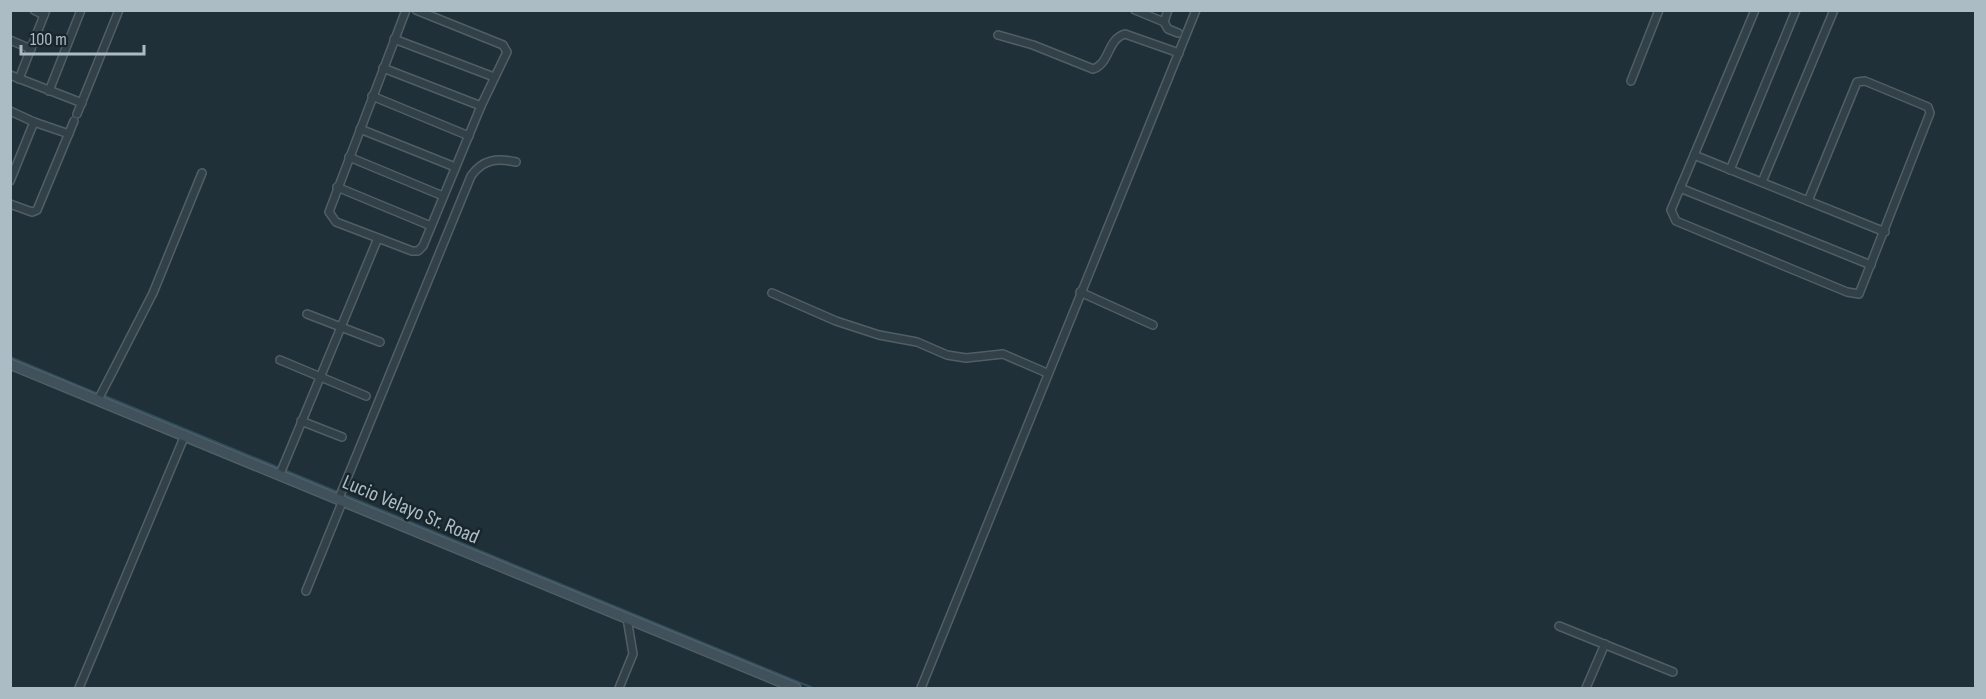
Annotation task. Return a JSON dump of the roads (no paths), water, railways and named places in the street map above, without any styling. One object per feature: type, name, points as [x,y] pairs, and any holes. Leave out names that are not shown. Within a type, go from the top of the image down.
[{"type":"main road","name":"Lucio Velayo Sr. Road","points":[[10,364],[341,496],[796,688]]},
{"type":"street","points":[[19,79],[45,13],[34,10]]},
{"type":"street","points":[[49,91],[81,10]]},
{"type":"street","points":[[10,204],[34,212],[76,118],[119,10]]},
{"type":"street","points":[[406,10],[329,207],[332,219],[378,238],[418,250],[431,226],[481,106],[507,52],[503,45],[416,10]]},
{"type":"street","points":[[1135,10],[1164,22],[1168,29],[1178,33]]},
{"type":"street","points":[[1164,22],[1168,10]]},
{"type":"street","points":[[921,688],[1196,10]]},
{"type":"street","points":[[1631,81],[1659,10]]},
{"type":"street","points":[[1755,10],[1671,210],[1676,221],[1846,292],[1859,294],[1930,113],[1928,107],[1859,81],[1853,89],[1808,201]]},
{"type":"street","points":[[1730,170],[1796,10]]},
{"type":"street","points":[[1762,182],[1834,10]]},
{"type":"street","points":[[998,35],[1033,45],[1093,69],[1102,63],[1114,40],[1125,34],[1179,53]]},
{"type":"street","points":[[394,39],[494,77]]},
{"type":"street","points":[[10,40],[31,49]]},
{"type":"street","points":[[383,68],[481,106]]},
{"type":"street","points":[[10,75],[82,103]]},
{"type":"street","points":[[372,96],[469,136]]},
{"type":"street","points":[[10,111],[69,134]]},
{"type":"street","points":[[10,181],[34,122]]},
{"type":"street","points":[[360,129],[455,167]]},
{"type":"street","points":[[1694,155],[1884,232]]},
{"type":"street","points":[[349,157],[443,196]]},
{"type":"street","points":[[306,591],[341,496],[471,176],[476,169],[494,159],[516,162]]},
{"type":"street","points":[[98,400],[153,293],[202,173]]},
{"type":"street","points":[[337,187],[431,226]]},
{"type":"street","points":[[1680,188],[1871,266]]},
{"type":"street","points":[[281,472],[378,238]]},
{"type":"street","points":[[1080,292],[1153,325]]},
{"type":"street","points":[[772,293],[836,321],[879,335],[917,342],[947,355],[966,358],[1003,354],[1047,373]]},
{"type":"street","points":[[307,314],[380,342]]},
{"type":"street","points":[[280,360],[366,396]]},
{"type":"street","points":[[301,421],[342,437]]},
{"type":"street","points":[[79,688],[185,435]]},
{"type":"street","points":[[619,688],[633,654],[627,618]]},
{"type":"street","points":[[1559,626],[1673,672]]},
{"type":"street","points":[[1586,688],[1605,644]]},
{"type":"waterway","points":[[10,357],[96,393]]},
{"type":"waterway","points":[[105,396],[813,688]]}]
